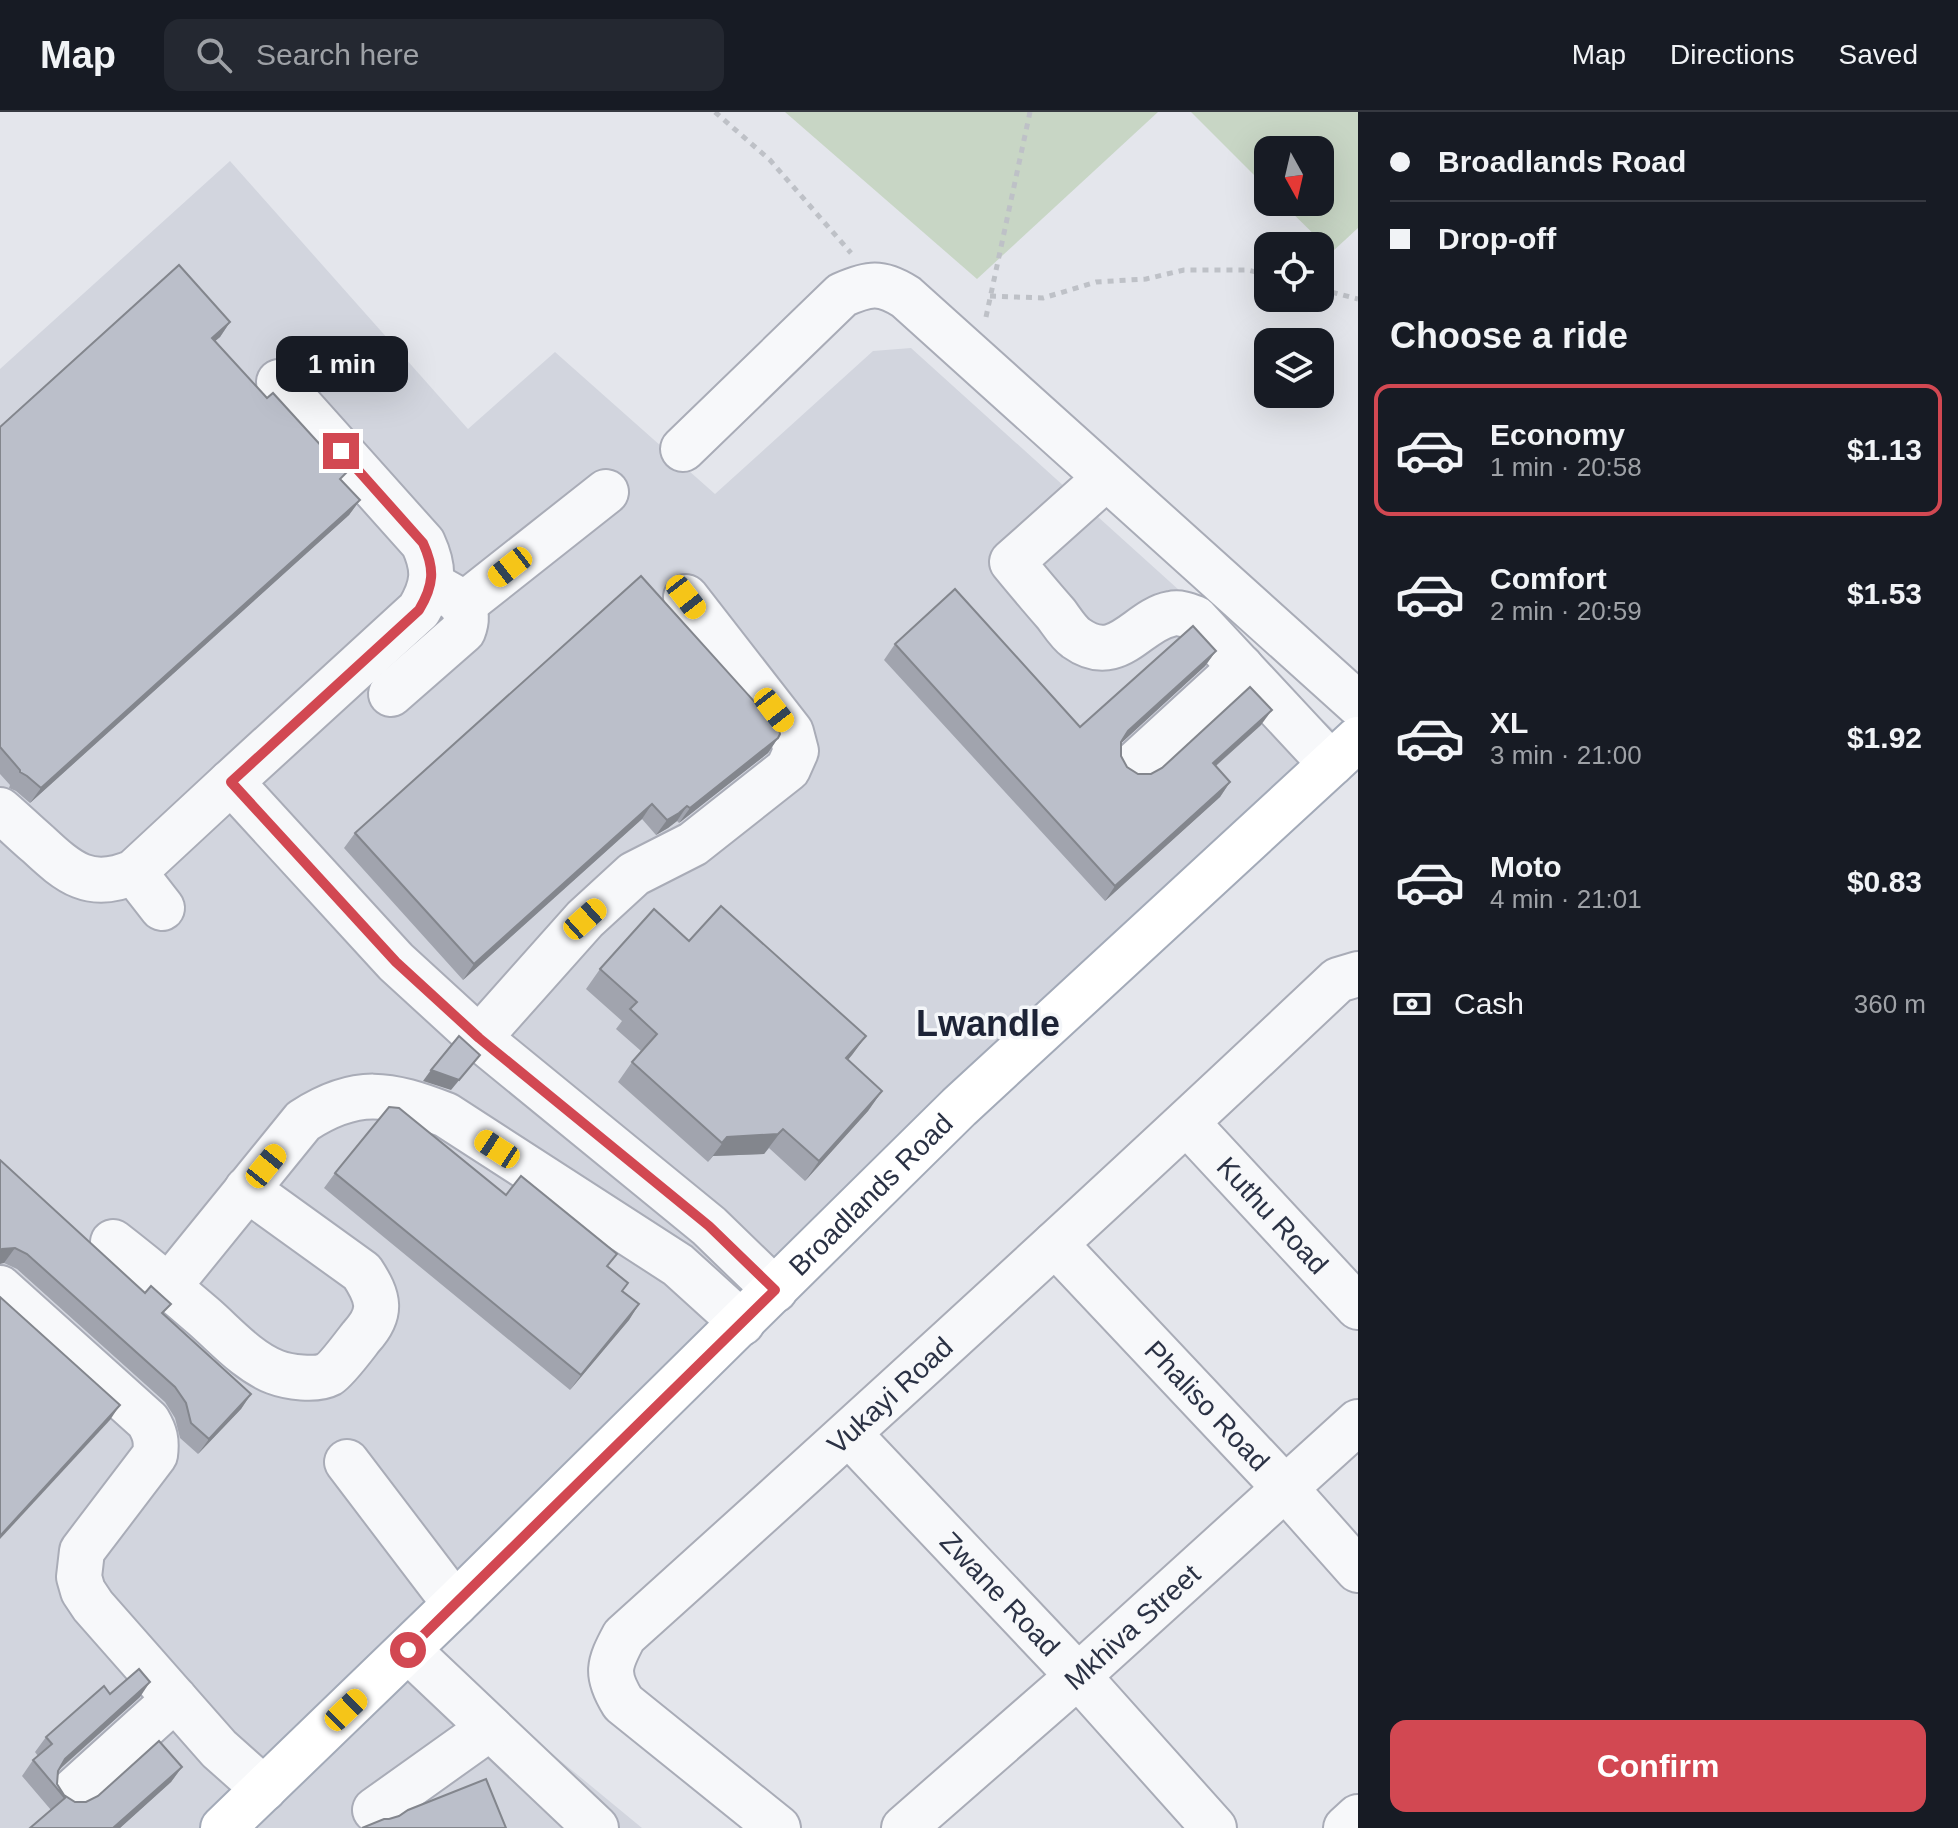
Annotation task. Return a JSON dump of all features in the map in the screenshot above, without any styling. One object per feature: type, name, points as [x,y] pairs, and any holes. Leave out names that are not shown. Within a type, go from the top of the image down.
[{"type":"main road","name":"Broadlands Road","points":[[223,1828],[742,1323],[959,1107],[1344,752]]},
{"type":"street","points":[[683,449],[842,295],[859,287],[878,284],[891,288],[906,297],[1358,704]]},
{"type":"street","points":[[279,382],[423,543],[431,570],[467,618],[463,631],[391,694]]},
{"type":"street","points":[[1106,478],[1012,562],[1074,637],[1093,647],[1107,647],[1125,641],[1161,617],[1173,613],[1195,618],[1241,667],[1344,752]]},
{"type":"street","points":[[0,810],[71,872],[108,880],[134,872],[419,610],[426,598],[447,595],[606,492]]},
{"type":"street","points":[[479,1038],[585,919],[634,874],[693,844],[788,769],[796,751],[791,732],[686,597]]},
{"type":"street","points":[[1134,765],[1241,667]]},
{"type":"street","points":[[231,782],[396,962],[479,1038],[709,1226],[775,1290]]},
{"type":"street","points":[[134,872],[162,908]]},
{"type":"street","name":"Vukayi Road","points":[[778,1828],[623,1703],[613,1687],[610,1670],[624,1636],[849,1434],[1338,980],[1358,974]]},
{"type":"street","points":[[169,1286],[303,1121],[327,1105],[382,1096],[410,1101],[446,1115],[678,1265],[742,1323]]},
{"type":"street","name":"Kuthu Road","points":[[1187,1123],[1358,1307]]},
{"type":"street","points":[[113,1242],[169,1286],[253,1360],[276,1372],[314,1377],[330,1374],[368,1330],[376,1316],[376,1300],[362,1272],[247,1189]]},
{"type":"street","name":"Phaliso Road","points":[[1055,1244],[1358,1570]]},
{"type":"street","points":[[0,1288],[148,1421],[155,1434],[155,1455],[82,1551],[79,1577],[83,1591],[219,1749],[264,1789]]},
{"type":"street","name":"Mkhiva Street","points":[[904,1828],[1078,1676],[1358,1422]]},
{"type":"street","name":"Zwane Road","points":[[849,1434],[1078,1676],[1214,1828]]},
{"type":"street","points":[[347,1462],[455,1604]]},
{"type":"street","points":[[408,1650],[596,1828]]},
{"type":"street","points":[[71,1793],[175,1699]]},
{"type":"street","points":[[375,1810],[490,1728]]},
{"type":"street","points":[[1346,1828],[1358,1817]]},
{"type":"path","points":[[715,112],[770,160],[878,284]]},
{"type":"path","points":[[977,361],[1030,112]]},
{"type":"path","points":[[990,296],[1043,298],[1096,282],[1146,279],[1184,270],[1254,272]]},
{"type":"path","points":[[1334,293],[1358,299]]},
{"type":"shaded area","points":[[230,161],[468,429],[555,352],[715,494],[873,351],[911,348],[1356,750],[419,1644],[642,1828],[0,1828],[0,369]]},
{"type":"green space","points":[[785,112],[1158,112],[977,279]]},
{"type":"green space","points":[[1191,112],[1358,112],[1358,228],[1334,250],[1334,232],[1312,232],[1295,216],[1334,216],[1334,136],[1254,136],[1254,175]]},
{"type":"building","points":[[179,265],[230,322],[212,338],[267,398],[273,393],[346,473],[340,479],[360,500],[41,788],[20,772],[0,747],[0,427]]},
{"type":"building","points":[[641,576],[779,729],[780,734],[690,808],[687,806],[667,820],[652,804],[474,964],[355,833]]},
{"type":"building","points":[[955,589],[1080,727],[1193,626],[1216,651],[1128,731],[1121,742],[1121,756],[1127,767],[1138,774],[1151,774],[1162,768],[1250,687],[1272,710],[1213,763],[1230,782],[1115,886],[895,644]]},
{"type":"building","points":[[721,906],[866,1036],[846,1058],[882,1091],[819,1161],[783,1129],[778,1134],[727,1137],[722,1143],[632,1062],[657,1034],[630,1009],[637,1002],[600,969],[654,909],[689,941]]},
{"type":"building","points":[[459,1036],[480,1055],[459,1080],[431,1070]]},
{"type":"building","points":[[389,1107],[399,1108],[506,1195],[521,1176],[617,1254],[607,1266],[628,1283],[622,1291],[639,1304],[581,1375],[335,1173]]},
{"type":"building","points":[[0,1160],[145,1293],[151,1286],[171,1304],[162,1313],[251,1394],[209,1439],[191,1423],[186,1403],[175,1387],[27,1254],[15,1248],[0,1251]]},
{"type":"building","points":[[0,1297],[120,1405],[0,1536]]},
{"type":"building","points":[[139,1669],[150,1682],[65,1759],[58,1771],[57,1784],[64,1795],[75,1802],[86,1802],[98,1796],[159,1741],[182,1767],[113,1828],[30,1828],[65,1798],[33,1760],[52,1744],[46,1737],[104,1686],[110,1694]]},
{"type":"building","points":[[486,1779],[506,1828],[362,1828],[399,1816]]},
{"type":"district","name":"Lwandle","points":[[988,1023]]},
{"type":"route","points":[[341,451],[423,543],[429,556],[431,584],[419,610],[231,782],[396,962],[479,1038],[709,1226],[775,1290],[408,1650]]}]
